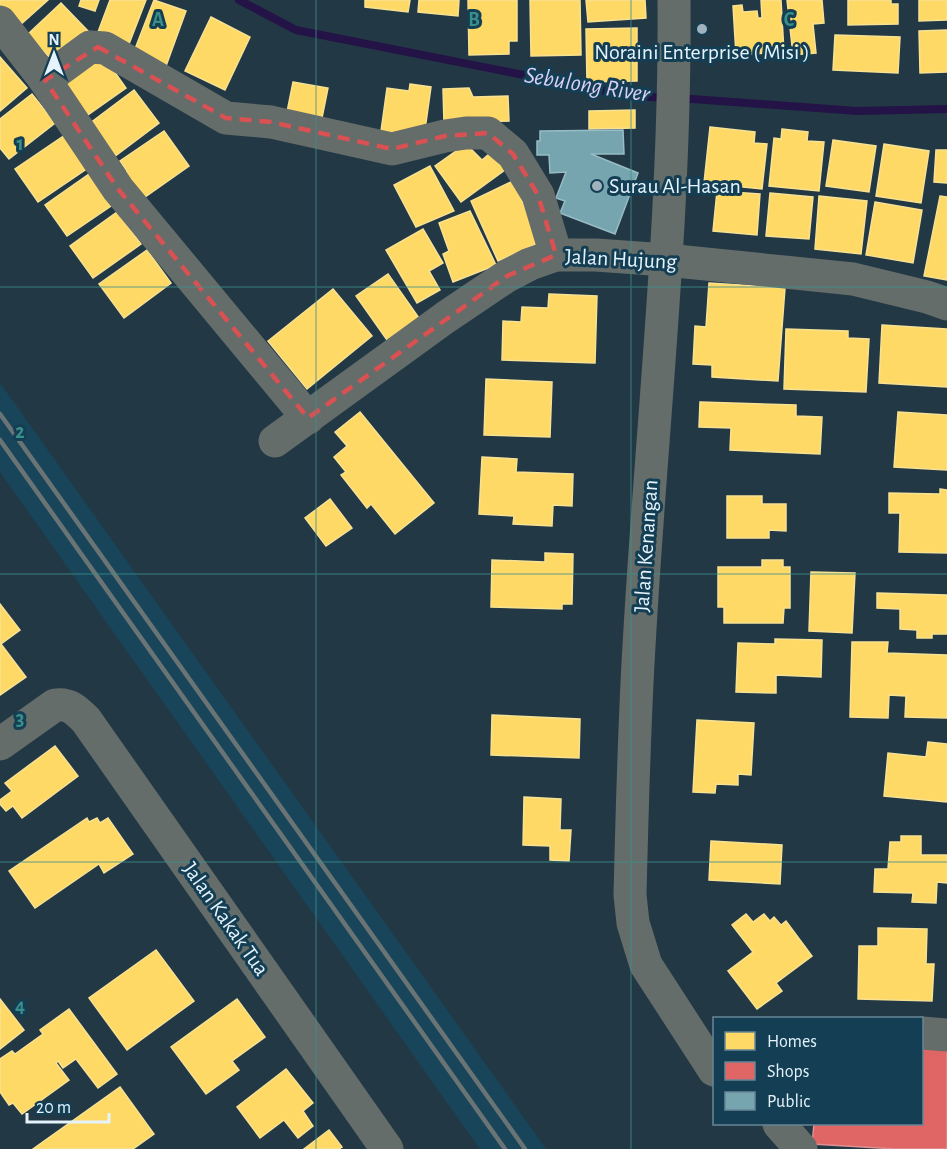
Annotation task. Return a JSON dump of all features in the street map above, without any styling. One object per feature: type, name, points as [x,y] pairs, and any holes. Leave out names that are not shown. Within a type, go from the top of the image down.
[{"type":"street","name":"Jalan Kenangan","points":[[674,0],[673,124],[666,260],[639,646],[630,895],[633,923],[646,965],[713,1068]]},
{"type":"street","points":[[0,22],[45,80],[118,189],[308,418]]},
{"type":"street","points":[[45,80],[90,47],[98,46],[226,118],[271,122],[392,149],[445,136],[488,133],[513,154],[538,195],[556,255]]},
{"type":"street","name":"Jalan Hujung","points":[[275,441],[446,317],[507,276],[530,264],[556,255],[596,255],[666,260],[853,279],[947,304]]},
{"type":"street","name":"Jalan Kakak Tua","points":[[0,744],[55,705],[72,706],[86,720],[387,1149]]},
{"type":"street","points":[[923,1033],[947,1035]]},
{"type":"street","points":[[756,1125],[776,1149]]},
{"type":"street","points":[[779,1125],[801,1149]]},
{"type":"highlighted area","points":[[98,47],[226,118],[271,122],[392,149],[445,136],[488,133],[513,154],[538,195],[556,255],[507,276],[308,418],[118,189],[45,80]]},
{"type":"shaded area","points":[[0,383],[546,1149],[480,1149],[0,472]]},
{"type":"building: Homes","points":[[0,0],[48,0],[19,26],[0,6]]},
{"type":"building: Homes","points":[[81,0],[99,0],[95,11],[79,6]]},
{"type":"building: Homes","points":[[110,0],[146,0],[129,44],[98,32]]},
{"type":"building: Homes","points":[[154,0],[186,11],[166,66],[133,54]]},
{"type":"building: Homes","points":[[365,0],[410,0],[408,12],[365,7]]},
{"type":"building: Homes","points":[[419,0],[459,0],[458,16],[418,12]]},
{"type":"building: Homes","points":[[468,0],[517,0],[517,41],[509,41],[509,54],[469,55]]},
{"type":"building: Homes","points":[[530,0],[580,0],[581,55],[531,56]]},
{"type":"building: Homes","points":[[586,0],[645,0],[646,18],[588,22]]},
{"type":"building: Homes","points":[[761,0],[781,0],[784,52],[736,55],[733,6],[742,5],[743,12],[757,11],[758,18],[762,18]]},
{"type":"building: Homes","points":[[787,0],[822,0],[824,23],[813,24],[816,53],[793,55]]},
{"type":"building: Homes","points":[[848,0],[891,0],[891,4],[898,4],[898,24],[848,25]]},
{"type":"building: Homes","points":[[919,0],[947,0],[947,20],[919,21]]},
{"type":"building: Homes","points":[[61,3],[88,31],[55,63],[27,35]]},
{"type":"building: Homes","points":[[211,17],[250,37],[225,90],[185,71]]},
{"type":"building: Homes","points":[[637,28],[637,81],[587,82],[586,29]]},
{"type":"building: Homes","points":[[947,30],[947,72],[920,73],[919,31]]},
{"type":"building: Homes","points":[[835,35],[900,37],[898,73],[833,70]]},
{"type":"building: Homes","points":[[102,54],[126,88],[85,117],[61,82]]},
{"type":"building: Homes","points":[[0,57],[27,88],[0,111]]},
{"type":"building: Homes","points":[[293,82],[328,88],[321,123],[286,117]]},
{"type":"building: Homes","points":[[410,84],[431,87],[424,137],[381,131],[387,88],[409,91]]},
{"type":"building: Homes","points":[[469,88],[473,97],[508,96],[509,121],[444,123],[443,89]]},
{"type":"building: Homes","points":[[134,90],[159,123],[114,157],[89,124]]},
{"type":"building: Homes","points":[[32,94],[55,123],[9,159],[0,148],[0,119]]},
{"type":"building: Homes","points":[[635,110],[635,128],[589,129],[589,111]]},
{"type":"building: Homes","points":[[710,127],[755,132],[754,143],[767,144],[762,189],[704,183]]},
{"type":"building: Homes","points":[[782,129],[808,132],[807,141],[824,142],[819,191],[769,186],[774,138],[781,139]]},
{"type":"building: Homes","points":[[164,131],[189,166],[138,202],[120,176],[127,171],[120,161]]},
{"type":"building: Homes","points":[[65,135],[88,168],[38,202],[15,169]]},
{"type":"building: Homes","points":[[833,140],[876,146],[869,192],[826,186]]},
{"type":"building: Homes","points":[[466,144],[482,160],[495,149],[509,167],[461,202],[435,166]]},
{"type":"building: Homes","points":[[884,144],[929,151],[921,203],[876,196]]},
{"type":"building: Homes","points":[[936,150],[947,150],[947,183],[934,182]]},
{"type":"building: Homes","points":[[430,166],[454,211],[416,227],[394,185]]},
{"type":"building: Homes","points":[[89,174],[111,206],[67,236],[45,205]]},
{"type":"building: Homes","points":[[513,181],[541,242],[498,261],[471,201]]},
{"type":"building: Homes","points":[[717,191],[760,194],[757,235],[713,231]]},
{"type":"building: Homes","points":[[770,193],[813,197],[809,239],[766,236]]},
{"type":"building: Homes","points":[[819,196],[867,201],[861,254],[815,249]]},
{"type":"building: Homes","points":[[940,196],[947,197],[947,280],[924,276]]},
{"type":"building: Homes","points":[[875,202],[922,210],[913,263],[866,255]]},
{"type":"building: Homes","points":[[470,211],[496,265],[453,282],[443,254],[449,251],[439,223]]},
{"type":"building: Homes","points":[[117,212],[141,244],[93,278],[70,246]]},
{"type":"building: Homes","points":[[423,229],[443,263],[429,271],[440,290],[417,303],[386,250]]},
{"type":"building: Homes","points":[[147,250],[171,283],[124,318],[99,284]]},
{"type":"building: Homes","points":[[388,274],[419,318],[387,340],[356,296]]},
{"type":"building: Homes","points":[[709,283],[785,288],[778,381],[712,377],[712,365],[693,364],[695,326],[706,327]]},
{"type":"building: Homes","points":[[333,289],[372,336],[307,389],[268,341]]},
{"type":"building: Homes","points":[[549,294],[597,296],[595,363],[502,360],[503,321],[521,322],[522,307],[548,308]]},
{"type":"building: Homes","points":[[882,325],[947,329],[947,387],[879,383]]},
{"type":"building: Homes","points":[[786,329],[848,331],[848,338],[869,339],[866,392],[784,389]]},
{"type":"building: Homes","points":[[486,379],[552,382],[550,437],[484,435]]},
{"type":"building: Homes","points":[[700,402],[796,405],[796,416],[822,417],[820,454],[730,450],[731,428],[699,427]]},
{"type":"building: Homes","points":[[360,412],[434,503],[395,534],[371,504],[367,508],[341,475],[346,472],[334,457],[347,446],[335,432]]},
{"type":"building: Homes","points":[[898,412],[947,415],[947,470],[894,467]]},
{"type":"building: Homes","points":[[482,457],[517,459],[516,472],[573,474],[572,506],[553,505],[552,526],[513,524],[514,516],[479,514]]},
{"type":"building: Homes","points":[[940,489],[947,490],[947,553],[899,552],[900,513],[889,513],[889,493],[940,494]]},
{"type":"building: Homes","points":[[727,496],[762,496],[762,504],[786,504],[786,531],[769,530],[769,538],[727,538]]},
{"type":"building: Homes","points":[[330,499],[352,528],[326,546],[305,518]]},
{"type":"building: Homes","points":[[545,553],[573,554],[572,604],[562,604],[562,609],[491,607],[492,560],[545,562]]},
{"type":"building: Homes","points":[[762,560],[783,560],[783,567],[790,567],[790,608],[784,608],[783,623],[724,623],[724,607],[718,607],[718,567],[762,567]]},
{"type":"building: Homes","points":[[811,572],[855,573],[852,633],[809,631]]},
{"type":"building: Homes","points":[[877,593],[947,595],[947,634],[932,634],[932,638],[917,638],[917,630],[900,629],[900,609],[877,608]]},
{"type":"building: Homes","points":[[0,604],[20,630],[1,644],[26,677],[0,695]]},
{"type":"building: Homes","points":[[775,639],[822,640],[821,677],[776,675],[776,693],[736,692],[738,643],[775,644]]},
{"type":"building: Homes","points":[[852,642],[888,642],[887,653],[947,655],[947,718],[905,717],[906,696],[889,695],[888,718],[850,717]]},
{"type":"building: Homes","points":[[492,715],[580,719],[579,758],[491,755]]},
{"type":"building: Homes","points":[[697,720],[754,723],[751,775],[738,774],[738,785],[716,784],[715,793],[693,792]]},
{"type":"building: Homes","points":[[928,742],[947,744],[947,802],[884,796],[888,753],[926,757]]},
{"type":"building: Homes","points":[[55,746],[78,776],[22,818],[13,806],[6,811],[0,804],[0,800],[12,791],[5,783]]},
{"type":"building: Homes","points":[[524,797],[561,799],[560,830],[571,830],[569,861],[550,860],[550,846],[523,845]]},
{"type":"building: Homes","points":[[87,818],[89,822],[97,818],[100,823],[108,818],[133,854],[104,873],[99,864],[35,908],[9,871]]},
{"type":"building: Homes","points":[[901,836],[921,836],[921,855],[947,855],[947,883],[937,882],[936,903],[912,902],[913,893],[874,892],[875,869],[888,869],[890,842],[901,842]]},
{"type":"building: Homes","points":[[711,841],[782,845],[780,884],[709,880]]},
{"type":"building: Homes","points":[[746,914],[753,922],[764,914],[770,921],[774,917],[781,925],[786,921],[812,956],[776,983],[782,991],[757,1009],[728,971],[753,952],[732,925]]},
{"type":"building: Homes","points":[[878,928],[927,929],[926,964],[934,964],[932,1001],[858,999],[859,946],[878,946]]},
{"type":"building: Homes","points":[[156,950],[194,1001],[127,1050],[89,998]]},
{"type":"building: Homes","points":[[0,999],[24,1030],[0,1049]]},
{"type":"building: Homes","points":[[237,999],[265,1037],[232,1061],[239,1070],[206,1094],[171,1047]]},
{"type":"building: Homes","points":[[69,1009],[117,1074],[98,1088],[76,1059],[63,1068],[58,1061],[56,1063],[69,1080],[22,1114],[13,1103],[9,1105],[0,1092],[0,1059],[12,1051],[15,1054],[43,1034],[40,1030]]},
{"type":"building: Homes","points":[[286,1069],[313,1103],[303,1111],[313,1126],[298,1138],[284,1120],[260,1138],[237,1107]]},
{"type":"building: Homes","points":[[120,1087],[154,1134],[133,1149],[33,1149]]},
{"type":"building: Homes","points":[[329,1130],[342,1147],[339,1149],[304,1149]]},
{"type":"building: Shops","points":[[923,1044],[947,1045],[947,1149],[896,1149],[812,1144],[814,1125],[923,1125]]},
{"type":"building: Public","name":"Surau Al-Hasan","points":[[623,130],[624,154],[591,154],[638,173],[615,234],[560,213],[565,201],[556,198],[566,172],[550,173],[549,155],[537,155],[537,141],[540,141],[540,131]]},
{"type":"waterway","name":"Sebulong River","points":[[239,0],[296,30],[625,95],[665,98]]},
{"type":"waterway","name":"Sebulong River","points":[[678,98],[857,111],[947,109]]},
{"type":"railway","points":[[0,414],[525,1149]]},
{"type":"railway","points":[[0,440],[505,1149]]},
{"type":"place","name":"Noraini Enterprise ( Misi )","points":[[702,29]]},
{"type":"place","name":"Surau Al-Hasan","points":[[597,186]]}]
